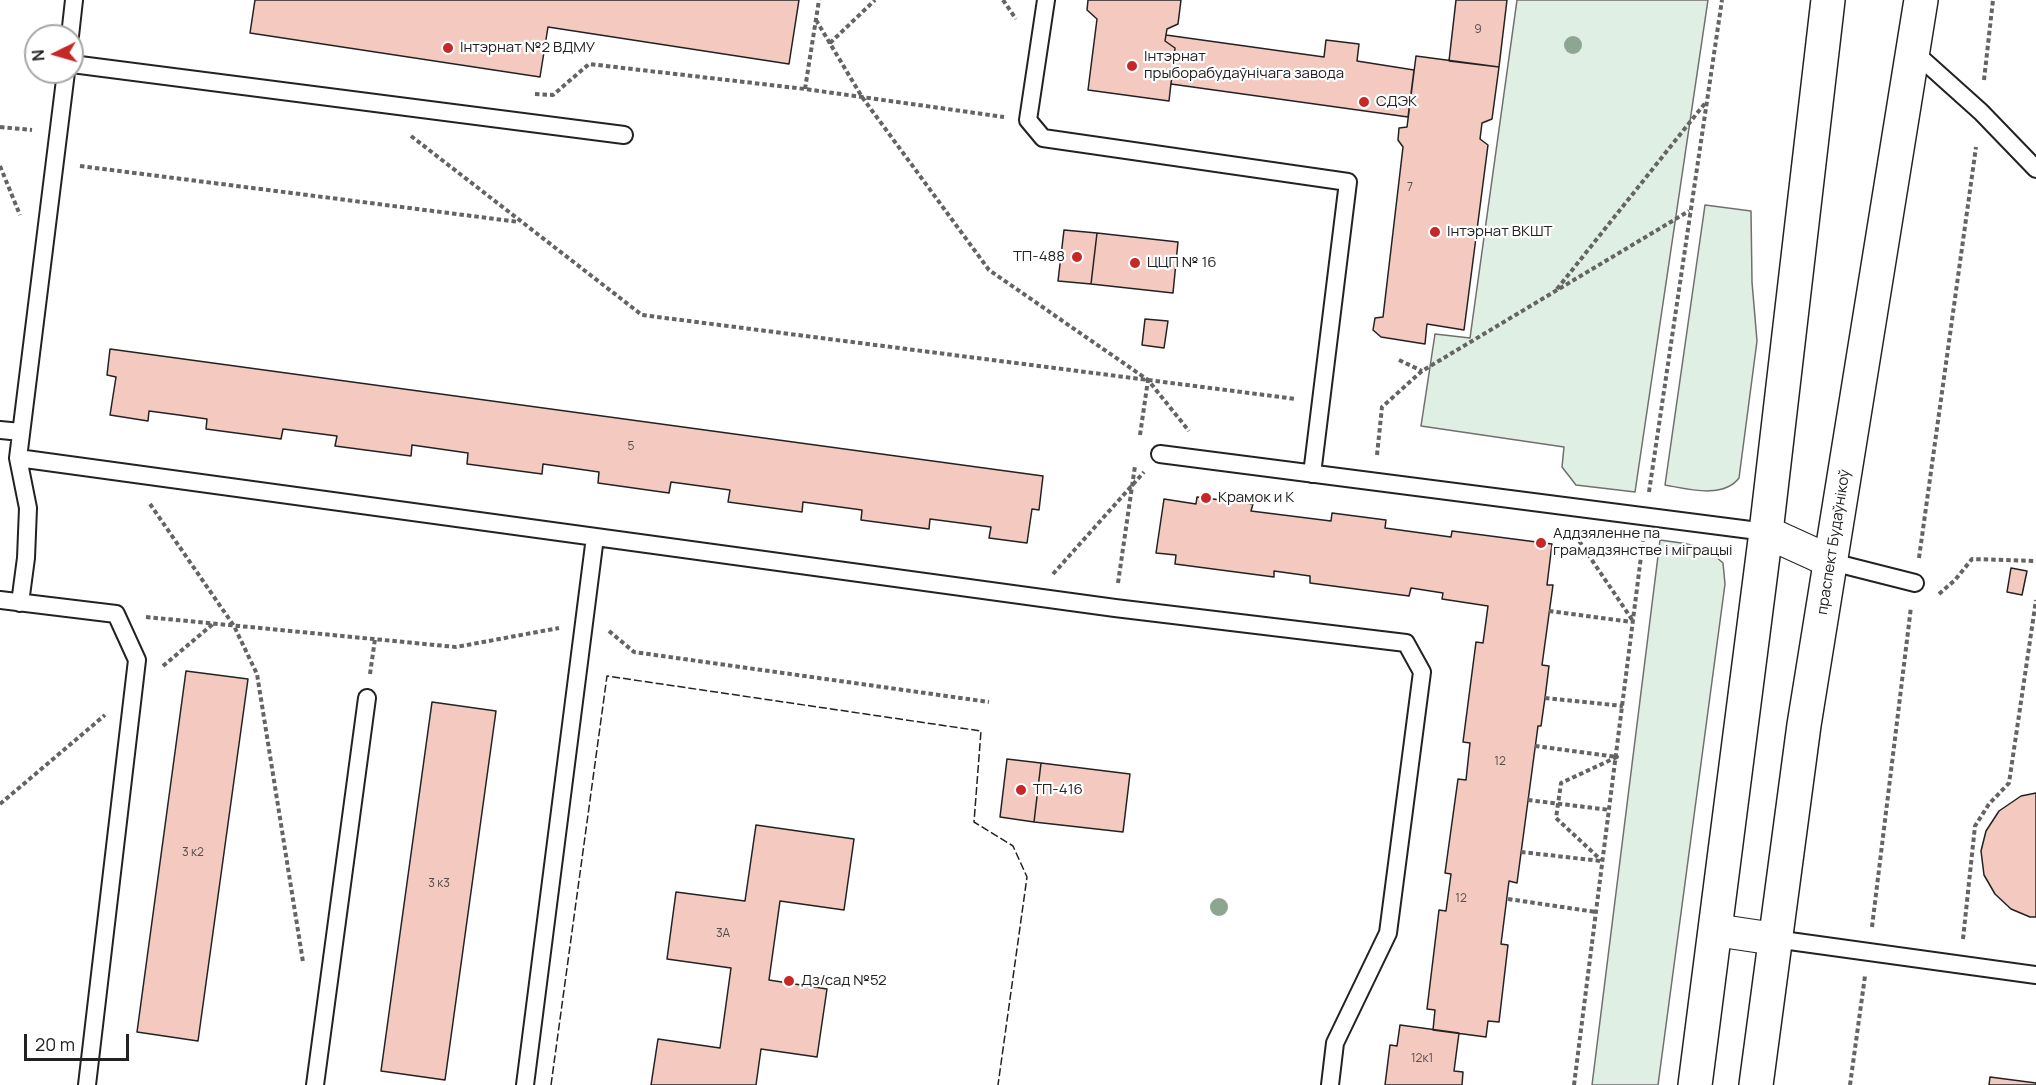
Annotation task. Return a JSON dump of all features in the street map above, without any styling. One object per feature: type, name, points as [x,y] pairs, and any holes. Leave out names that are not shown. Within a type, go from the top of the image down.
[{"type":"main road","points":[[1695,1085],[1766,532],[1828,0]]},
{"type":"main road","name":"праспект Будаўнікоў","points":[[1756,1085],[1804,724],[1921,0]]},
{"type":"street","points":[[1766,532],[1832,562]]},
{"type":"street","points":[[1715,930],[1775,939]]},
{"type":"lane","points":[[71,24],[74,0]]},
{"type":"lane","points":[[1046,0],[1028,120],[1043,138],[1348,182],[1312,474]]},
{"type":"lane","points":[[1913,51],[1981,112],[2036,169]]},
{"type":"lane","points":[[84,65],[624,135]]},
{"type":"lane","points":[[20,603],[26,558],[28,508],[18,458],[64,84]]},
{"type":"lane","points":[[0,430],[21,432]]},
{"type":"lane","points":[[1160,454],[1766,532]]},
{"type":"lane","points":[[18,458],[1115,608],[1406,643],[1422,672],[1388,933],[1335,1043],[1329,1085]]},
{"type":"lane","points":[[525,1085],[595,537]]},
{"type":"lane","points":[[1832,562],[1916,583]]},
{"type":"lane","points":[[0,600],[116,614],[137,660],[87,1085]]},
{"type":"lane","points":[[315,1085],[367,698]]},
{"type":"lane","points":[[1775,939],[2036,975]]},
{"type":"path","points":[[805,89],[819,0]]},
{"type":"path","points":[[830,43],[875,0]]},
{"type":"path","points":[[1919,560],[1981,112],[1993,0]]},
{"type":"path","points":[[816,20],[862,97],[989,270],[1149,380],[1214,461]]},
{"type":"path","points":[[524,93],[553,95],[590,64],[805,89],[1028,120]]},
{"type":"path","points":[[368,102],[519,222],[642,315],[1321,403]]},
{"type":"path","points":[[1554,292],[1706,102]]},
{"type":"path","points":[[0,127],[58,134]]},
{"type":"path","points":[[54,163],[519,222]]},
{"type":"path","points":[[1373,482],[1382,407],[1422,371],[1689,211]]},
{"type":"path","points":[[1399,360],[1422,371]]},
{"type":"path","points":[[1140,439],[1149,380]]},
{"type":"path","points":[[1032,596],[1160,454]]},
{"type":"path","points":[[1115,608],[1136,462]]},
{"type":"path","points":[[129,473],[234,626],[257,674],[303,966]]},
{"type":"path","points":[[1550,611],[1633,622],[1555,504]]},
{"type":"path","points":[[1931,600],[1955,580],[1972,559],[2036,561]]},
{"type":"path","points":[[1850,1085],[1869,953],[1913,600]]},
{"type":"path","points":[[1961,966],[1975,826],[1989,804],[2009,783],[2036,600]]},
{"type":"path","points":[[1910,610],[1921,605]]},
{"type":"path","points":[[116,614],[456,647],[584,624],[602,626],[634,652],[989,702]]},
{"type":"path","points":[[367,698],[375,639]]},
{"type":"path","points":[[1545,698],[1623,706]]},
{"type":"path","points":[[1521,852],[1602,861],[1556,818],[1561,783],[1617,757],[1535,746]]},
{"type":"path","points":[[1528,801],[1610,810]]},
{"type":"path","points":[[1508,898],[1596,912]]},
{"type":"green space","points":[[1517,0],[1708,0],[1635,492],[1576,485],[1562,467],[1564,447],[1421,426],[1435,334],[1470,338]]},
{"type":"green space","points":[[1705,205],[1751,211],[1752,282],[1757,341],[1739,478],[1724,489],[1705,491],[1665,485]]},
{"type":"green space","points":[[1660,540],[1678,542],[1709,552],[1723,563],[1725,584],[1658,1085],[1592,1085]]},
{"type":"building","name":"Інтэрнат №2 ВДМУ","points":[[255,0],[799,0],[789,64],[548,27],[540,77],[250,33]]},
{"type":"building","name":"Інтэрнат прыборабудаўнічага завода","points":[[1088,0],[1181,0],[1178,24],[1167,29],[1165,41],[1175,48],[1169,101],[1088,90],[1097,19],[1087,10]]},
{"type":"building","points":[[1456,0],[1507,0],[1499,67],[1449,61]]},
{"type":"building","points":[[1166,35],[1324,57],[1326,40],[1359,44],[1357,61],[1414,70],[1408,117],[1171,84],[1175,48],[1165,41]]},
{"type":"building","name":"Інтэрнат ВКШТ","points":[[1416,56],[1499,67],[1492,119],[1482,123],[1480,139],[1488,145],[1464,330],[1427,324],[1425,344],[1381,337],[1373,330],[1375,318],[1383,317],[1403,147],[1398,140],[1399,128],[1407,127]]},
{"type":"building","name":"ТП-488","points":[[1064,230],[1097,233],[1091,284],[1058,281]]},
{"type":"building","name":"ЦЦП № 16","points":[[1097,233],[1178,242],[1173,293],[1091,284]]},
{"type":"building","points":[[1145,319],[1168,321],[1164,348],[1142,345]]},
{"type":"building","points":[[110,349],[1043,476],[1039,510],[1032,509],[1027,543],[989,538],[991,527],[930,519],[929,529],[861,520],[862,510],[803,502],[802,512],[728,502],[730,490],[671,482],[669,493],[598,483],[599,472],[543,464],[542,474],[467,464],[468,453],[412,445],[411,456],[335,446],[337,436],[283,429],[281,439],[206,429],[207,419],[179,415],[149,411],[148,421],[110,415],[116,377],[107,375]]},
{"type":"building","points":[[1197,497],[1253,504],[1251,511],[1331,521],[1332,513],[1386,520],[1385,528],[1451,537],[1452,531],[1552,544],[1547,585],[1553,585],[1542,665],[1549,666],[1545,698],[1541,726],[1538,726],[1517,883],[1509,881],[1501,944],[1508,945],[1499,1022],[1488,1021],[1486,1037],[1433,1030],[1435,1010],[1427,1009],[1439,910],[1446,911],[1451,874],[1445,873],[1458,779],[1466,780],[1470,743],[1463,742],[1476,642],[1483,643],[1488,606],[1442,599],[1443,593],[1411,588],[1409,596],[1310,583],[1310,576],[1274,571],[1274,577],[1175,564],[1176,555],[1156,553],[1164,499],[1196,504]]},
{"type":"building","points":[[2011,568],[2027,571],[2022,595],[2007,592]]},
{"type":"building","points":[[186,671],[248,679],[198,1041],[137,1032]]},
{"type":"building","points":[[432,702],[496,711],[445,1080],[381,1071]]},
{"type":"building","name":"ТП-416","points":[[1007,759],[1041,763],[1034,822],[1000,817]]},
{"type":"building","points":[[1041,763],[1130,774],[1123,832],[1034,822]]},
{"type":"building","points":[[2036,793],[2036,917],[2030,917],[2011,909],[1995,894],[1984,875],[1981,851],[1986,831],[1999,811],[2021,796]]},
{"type":"building","points":[[756,825],[854,839],[844,910],[780,901],[769,980],[827,989],[817,1057],[761,1049],[756,1085],[651,1085],[658,1039],[720,1048],[731,968],[667,959],[676,892],[745,901]]},
{"type":"building","points":[[1400,1025],[1459,1033],[1454,1071],[1463,1072],[1462,1085],[1385,1085],[1390,1045],[1397,1046]]},
{"type":"building","points":[[1990,1077],[2036,1083],[2036,1085],[1989,1085]]},
{"type":"fence","points":[[551,1085],[607,676],[981,731],[974,822],[1013,846],[1027,877],[998,1085]]},
{"type":"place","name":"Інтэрнат №2 ВДМУ","points":[[448,48]]},
{"type":"place","name":"Інтэрнат прыборабудаўнічага завода","points":[[1132,66]]},
{"type":"place","name":"СДЭК","points":[[1364,102]]},
{"type":"place","name":"Інтэрнат ВКШТ","points":[[1435,232]]},
{"type":"place","name":"ТП-488","points":[[1077,257]]},
{"type":"place","name":"ЦЦП № 16","points":[[1135,263]]},
{"type":"place","name":"Крамок и К","points":[[1206,498]]},
{"type":"place","name":"Аддзяленне па грамадзянстве і міграцыі","points":[[1541,543]]},
{"type":"place","name":"ТП-416","points":[[1021,790]]},
{"type":"place","name":"Дз/сад №52","points":[[789,981]]}]
